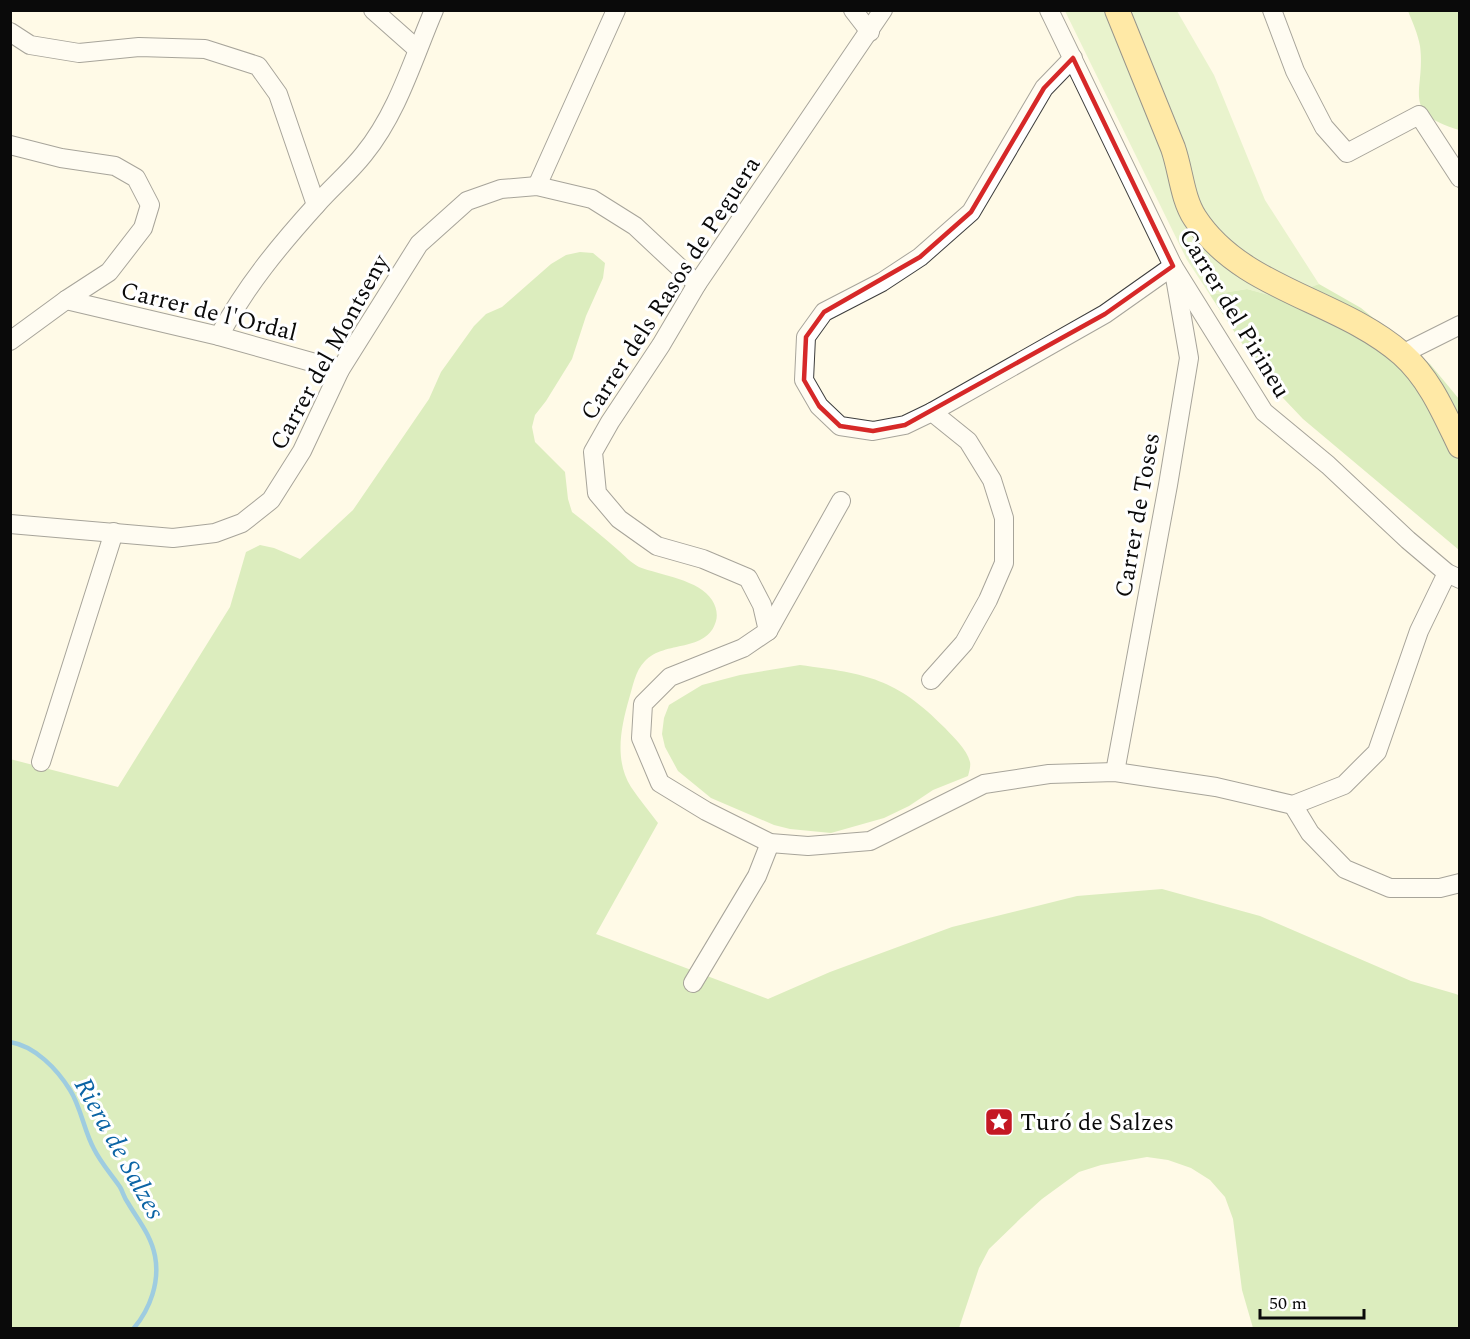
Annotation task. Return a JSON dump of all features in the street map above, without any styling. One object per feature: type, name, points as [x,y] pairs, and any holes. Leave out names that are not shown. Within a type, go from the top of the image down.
[{"type":"main road","points":[[1100,10],[1161,152],[1202,228],[1218,247],[1237,262],[1365,327],[1402,354],[1431,389],[1460,446]]},
{"type":"main road","points":[[1116,10],[1173,148],[1186,200]]},
{"type":"street","points":[[373,10],[417,49]]},
{"type":"street","points":[[219,336],[254,277],[364,154],[402,92],[434,10]]},
{"type":"street","points":[[537,186],[616,10]]},
{"type":"street","points":[[853,10],[870,32]]},
{"type":"street","name":"Carrer dels Rasos de Peguera","points":[[768,631],[762,605],[748,578],[704,559],[657,546],[618,519],[597,493],[593,452],[697,284],[883,10]]},
{"type":"street","name":"Carrer del Pirineu","points":[[1049,10],[1173,266],[1264,412],[1328,465],[1408,540],[1453,576]]},
{"type":"street","points":[[1272,10],[1295,71],[1324,127],[1347,153],[1419,115],[1460,178]]},
{"type":"street","points":[[10,32],[30,45],[80,53],[139,47],[205,49],[258,66],[278,94],[316,205]]},
{"type":"street","points":[[1073,58],[1044,88],[971,212],[920,257],[882,282],[824,312],[806,337],[804,380],[819,406],[840,426],[873,431],[904,425],[932,412],[1105,314],[1173,266]]},
{"type":"street","points":[[10,145],[61,158],[115,166],[136,178],[150,205],[143,228],[109,272],[10,341]]},
{"type":"street","name":"Carrer del Montseny","points":[[10,524],[173,538],[215,533],[242,523],[271,500],[302,451],[340,370],[418,244],[467,201],[501,189],[537,186],[592,199],[635,226],[697,284]]},
{"type":"street","name":"Carrer de Toses","points":[[1115,771],[1168,485],[1189,357],[1173,266]]},
{"type":"street","name":"Carrer de l'Ordal","points":[[66,300],[219,336],[340,370]]},
{"type":"street","points":[[1402,354],[1460,325]]},
{"type":"street","points":[[931,680],[964,643],[988,600],[1004,563],[1004,518],[992,480],[968,441],[932,412]]},
{"type":"street","points":[[841,501],[768,631],[744,648],[670,677],[643,704],[641,738],[660,783],[706,811],[771,843],[808,846],[870,841],[984,784],[1049,774],[1115,771],[1216,787],[1293,805],[1344,785],[1377,752],[1419,631],[1453,576]]},
{"type":"street","points":[[41,762],[114,532]]},
{"type":"street","points":[[1293,805],[1311,833],[1345,869],[1390,888],[1440,888],[1460,883]]},
{"type":"street","points":[[693,983],[757,876],[771,843]]},
{"type":"highlighted area","points":[[1073,58],[1173,266],[1105,314],[905,425],[873,431],[840,426],[819,406],[804,380],[806,337],[824,312],[920,257],[971,212],[1044,88]]},
{"type":"green space","points":[[1065,11],[1177,11],[1214,75],[1265,200],[1319,284],[1280,298],[1247,289],[1210,295],[1187,260]]},
{"type":"green space","points":[[1408,11],[1459,11],[1459,130],[1428,116],[1422,108],[1419,98],[1420,46]]},
{"type":"green space","points":[[580,252],[593,253],[605,263],[603,278],[586,316],[572,359],[535,415],[532,427],[535,442],[565,472],[572,512],[639,567],[679,579],[706,593],[716,607],[717,616],[711,631],[704,638],[663,650],[645,661],[633,684],[622,732],[622,766],[631,787],[658,823],[596,934],[768,999],[830,972],[952,927],[1077,896],[1162,889],[1260,916],[1411,981],[1456,994],[1460,996],[1459,1328],[1253,1328],[1242,1290],[1233,1219],[1225,1197],[1210,1180],[1191,1168],[1168,1160],[1147,1157],[1101,1165],[1079,1172],[1022,1217],[989,1249],[979,1268],[959,1328],[11,1328],[10,759],[118,787],[230,607],[246,552],[260,545],[300,559],[353,510],[429,399],[441,372],[474,326],[486,314],[502,307],[551,264],[566,255]]},
{"type":"green space","points":[[1319,284],[1361,308],[1430,364],[1459,399],[1459,550],[1303,419],[1267,381],[1210,295],[1247,289],[1280,298]]},
{"type":"green space","points":[[800,665],[844,672],[879,681],[911,698],[945,728],[963,748],[970,762],[968,776],[933,790],[909,806],[884,818],[831,833],[774,825],[711,798],[678,771],[665,747],[662,734],[664,718],[669,705],[702,685],[740,675]]},
{"type":"waterway","name":"Riera de Salzes","points":[[10,1042],[37,1053],[65,1082],[74,1097],[97,1154],[120,1187],[150,1241],[155,1256],[155,1285],[149,1304],[134,1328]]},
{"type":"place","name":"Turó de Salzes","points":[[999,1122]]}]
